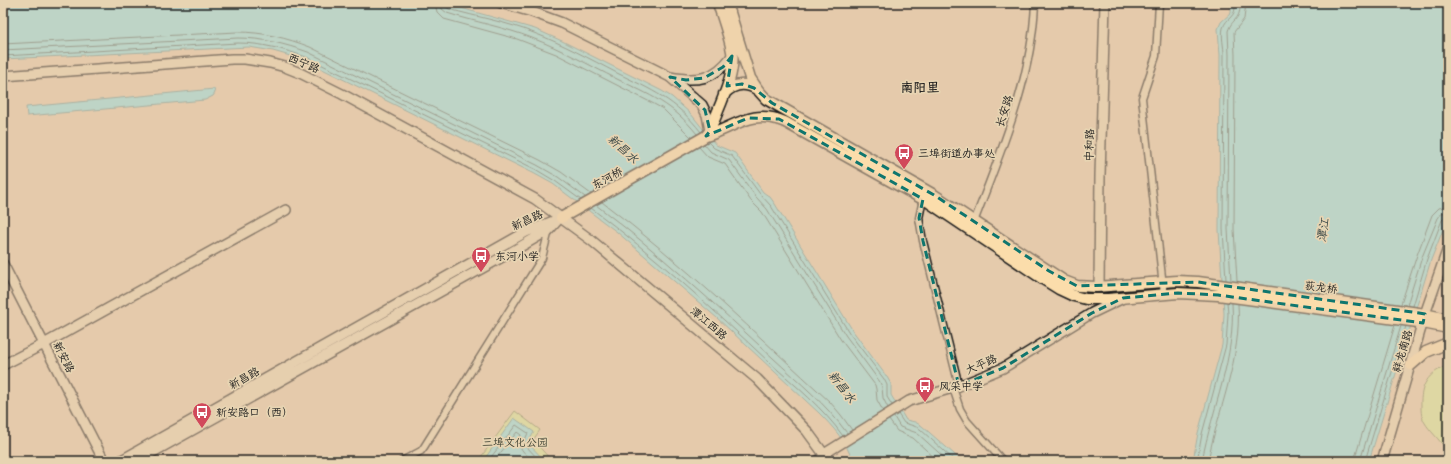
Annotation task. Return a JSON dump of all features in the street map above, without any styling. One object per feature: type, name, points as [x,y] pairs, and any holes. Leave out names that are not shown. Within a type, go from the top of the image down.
[{"type":"main road","points":[[708,133],[729,78],[732,56],[732,50],[718,3]]},
{"type":"main road","points":[[727,3],[750,78],[758,90],[772,104],[820,129],[934,195],[1064,280],[1077,286],[1099,287],[1188,281],[1219,290]]},
{"type":"main road","points":[[723,96],[735,85],[742,84],[758,90]]},
{"type":"main road","name":"东河桥","points":[[561,218],[708,133],[722,130],[748,118],[761,116],[779,119],[923,199],[1059,289],[1074,296],[1086,299],[1123,298],[1219,290]]},
{"type":"main road","name":"荻龙桥","points":[[1219,290],[1421,318]]},
{"type":"main road","points":[[1421,318],[1448,318]]},
{"type":"main road","points":[[1421,318],[1448,328]]},
{"type":"main road","points":[[1411,365],[1426,352],[1448,343]]},
{"type":"street","points":[[500,3],[516,5],[562,23],[670,77],[702,105],[707,115],[708,133]]},
{"type":"street","name":"长安路","points":[[974,222],[1000,153],[1022,86],[1030,49],[1035,3]]},
{"type":"street","name":"中和路","points":[[1099,287],[1100,175],[1105,3]]},
{"type":"street","points":[[1159,3],[1156,56],[1142,98],[1164,294]]},
{"type":"street","points":[[670,77],[686,80],[704,78],[717,72],[732,56]]},
{"type":"street","name":"西宁路","points":[[3,76],[232,59],[257,60],[285,67],[342,94],[535,199],[561,218]]},
{"type":"street","points":[[923,199],[919,218],[923,242],[960,409],[967,421],[1003,461]]},
{"type":"street","points":[[3,365],[44,344],[286,210]]},
{"type":"street","name":"新昌路","points":[[137,461],[549,230],[561,218]]},
{"type":"street","name":"新昌路","points":[[120,461],[522,234],[561,218]]},
{"type":"street","name":"潭江西路","points":[[561,218],[591,240],[757,379],[807,431],[826,457]]},
{"type":"street","points":[[402,461],[421,451],[424,447],[542,258],[549,230]]},
{"type":"street","name":"祥龙南路","points":[[1382,461],[1411,365],[1421,318],[1448,248]]},
{"type":"street","name":"新安路","points":[[3,264],[104,461]]},
{"type":"street","points":[[1442,264],[1448,272]]},
{"type":"street","name":"大平路","points":[[826,457],[909,401],[956,387],[1003,368],[1092,312],[1123,298]]},
{"type":"street","points":[[816,461],[826,457]]},
{"type":"highlighted area","points":[[732,56],[727,86],[742,84],[754,88],[772,103],[934,195],[1049,271],[1077,286],[1198,282],[1425,314],[1423,323],[1218,295],[1178,293],[1123,298],[1092,313],[1003,368],[959,386],[923,241],[919,218],[923,199],[779,119],[748,118],[706,136],[710,131],[705,110],[670,77],[686,80],[704,78],[723,67]]},
{"type":"green space","points":[[1448,366],[1448,444],[1445,445],[1442,444],[1424,422],[1421,414],[1421,399],[1424,386],[1430,376]]},
{"type":"green space","name":"三埠文化公园","points":[[515,411],[540,430],[533,440],[552,461],[478,461]]},
{"type":"water","name":"新昌水","points":[[3,3],[443,3],[535,29],[562,41],[672,97],[691,114],[716,145],[735,153],[763,192],[770,197],[775,204],[853,331],[887,377],[891,384],[891,395],[906,420],[915,422],[922,426],[962,461],[852,461],[843,441],[824,418],[717,318],[617,232],[553,184],[304,60],[273,51],[249,47],[3,59]]},
{"type":"water","name":"潭江","points":[[1231,3],[1448,3],[1448,217],[1431,260],[1369,461],[1193,461],[1198,433],[1222,345],[1224,314],[1219,230],[1220,55],[1218,29],[1221,22],[1231,13]]},
{"type":"water","points":[[214,89],[215,93],[213,96],[205,100],[27,116],[26,107]]},
{"type":"water","name":"三埠文化公园","points":[[514,418],[534,432],[528,443],[545,461],[483,461]]},
{"type":"place","name":"三埠街道办事处","points":[[904,170]]},
{"type":"place","name":"东河小学","points":[[481,273]]},
{"type":"place","name":"风采中学","points":[[925,403]]},
{"type":"place","name":"新安路口（西）","points":[[202,429]]},
{"type":"district","name":"南阳里","points":[[920,87]]}]
